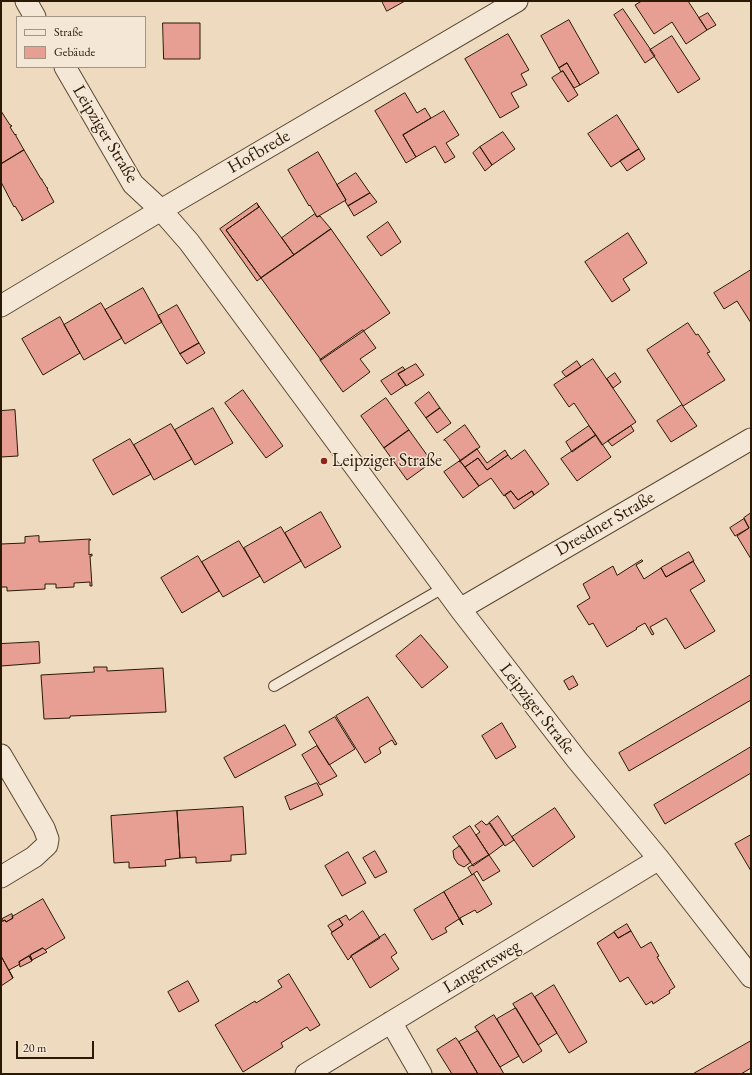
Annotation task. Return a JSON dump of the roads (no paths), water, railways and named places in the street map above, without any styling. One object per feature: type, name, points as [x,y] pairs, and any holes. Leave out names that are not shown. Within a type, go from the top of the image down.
[{"type":"street","points":[[26,1],[34,16]]},
{"type":"street","name":"Hofbrede","points":[[1,306],[161,210],[517,1]]},
{"type":"street","name":"Leipziger Straße","points":[[66,68],[134,184],[161,210],[189,242],[460,609],[577,760],[659,859],[751,976]]},
{"type":"street","name":"Dresdner Straße","points":[[460,609],[751,439]]},
{"type":"street","points":[[1,755],[44,828],[48,839],[47,845],[34,857],[1,877]]},
{"type":"street","name":"Langertsweg","points":[[306,1074],[659,859]]},
{"type":"street","points":[[391,1022],[421,1074]]},
{"type":"lane","points":[[274,686],[444,588]]},
{"type":"place","name":"Leipziger Straße","points":[[324,461]]}]
